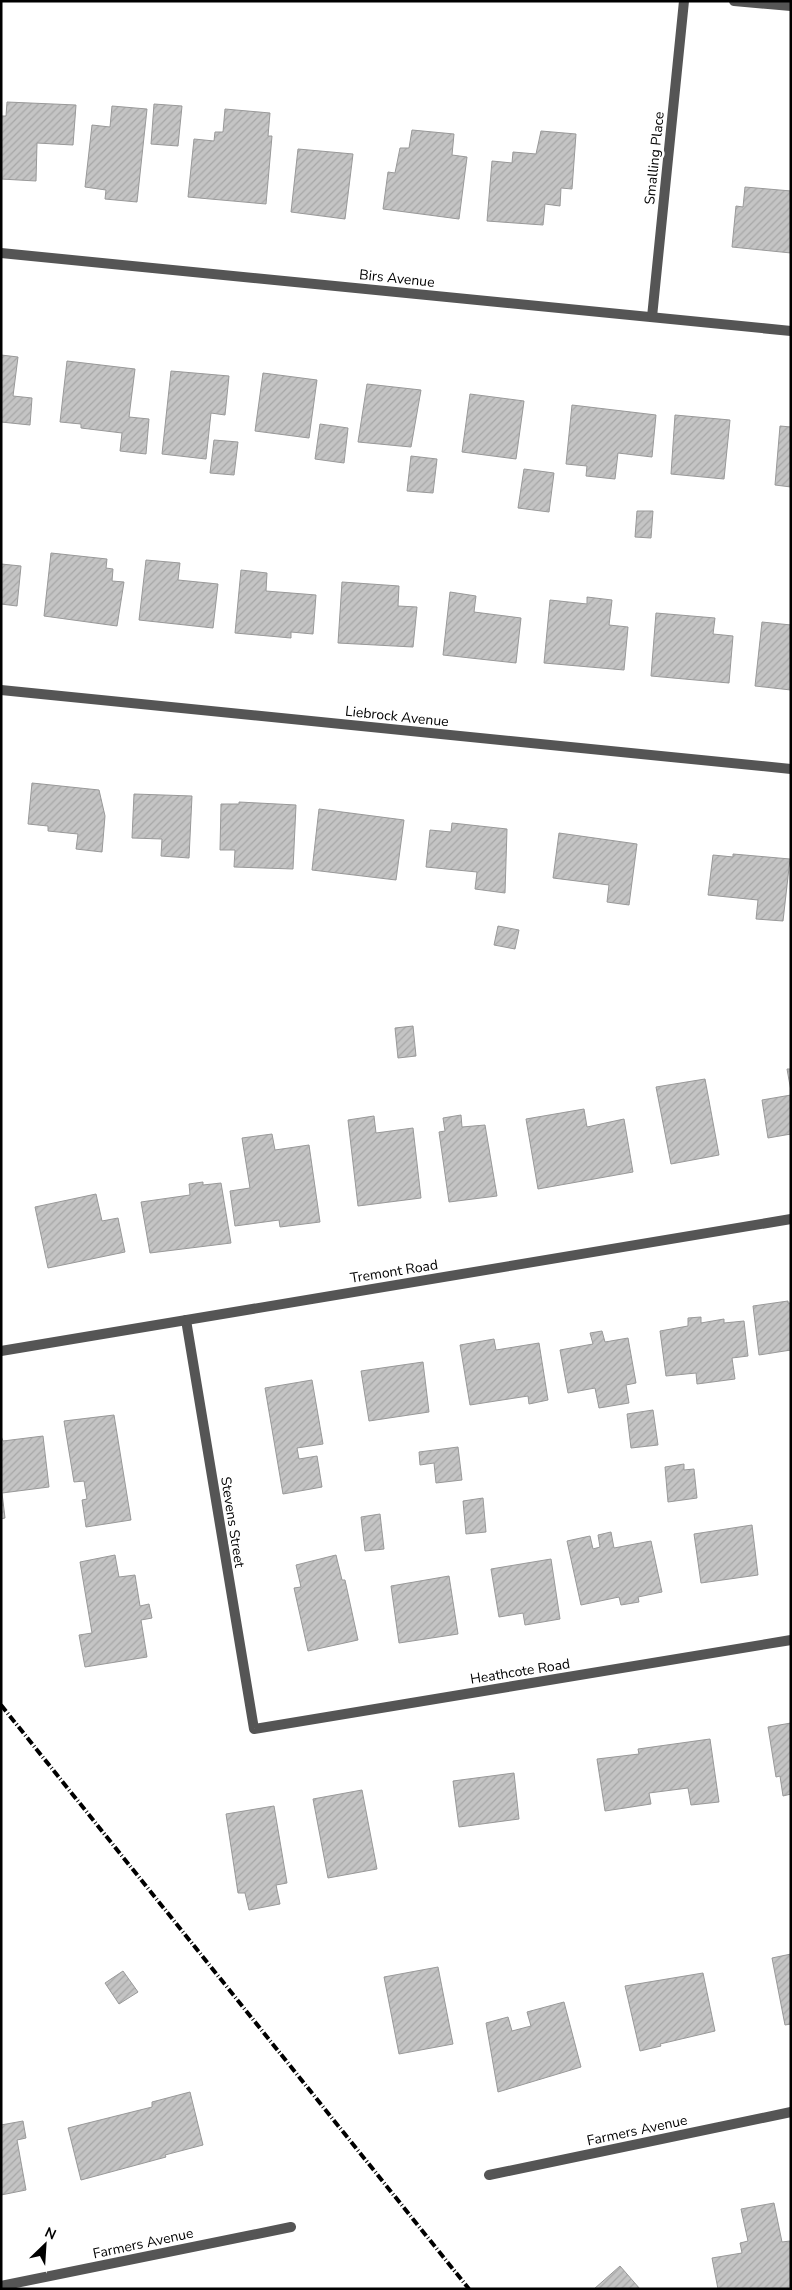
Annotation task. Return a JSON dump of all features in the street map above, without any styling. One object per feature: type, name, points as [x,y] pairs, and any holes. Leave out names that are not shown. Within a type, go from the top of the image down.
[{"type":"street","name":"Smalling Place","points":[[652,317],[684,1]]},
{"type":"street","points":[[734,1],[791,6]]},
{"type":"street","name":"Birs Avenue","points":[[1,253],[791,331]]},
{"type":"street","name":"Liebrock Avenue","points":[[1,690],[791,769]]},
{"type":"street","name":"Tremont Road","points":[[1,1351],[791,1219]]},
{"type":"street","name":"Stevens Street","points":[[186,1320],[254,1729]]},
{"type":"street","name":"Heathcote Road","points":[[254,1729],[791,1640]]},
{"type":"street","name":"Farmers Avenue","points":[[489,2175],[791,2112]]},
{"type":"street","name":"Farmers Avenue","points":[[1,2286],[291,2227]]},
{"type":"building","points":[[7,102],[76,105],[73,145],[37,143],[36,181],[1,179],[1,116],[6,116]]},
{"type":"building","points":[[154,104],[182,106],[178,146],[151,144]]},
{"type":"building","points":[[112,106],[147,109],[137,202],[105,199],[106,190],[85,187],[92,125],[110,127]]},
{"type":"building","points":[[225,109],[270,113],[268,136],[272,136],[266,204],[188,197],[194,139],[214,141],[215,132],[223,132]]},
{"type":"building","points":[[412,130],[454,134],[452,155],[467,157],[459,219],[383,209],[388,172],[395,173],[400,148],[409,148]]},
{"type":"building","points":[[541,131],[576,134],[572,189],[561,188],[560,206],[545,204],[543,225],[487,221],[492,161],[512,163],[513,152],[536,154]]},
{"type":"building","points":[[298,149],[353,154],[345,219],[291,212]]},
{"type":"building","points":[[745,187],[791,191],[791,253],[732,247],[736,206],[743,207]]},
{"type":"building","points":[[1,355],[18,357],[13,396],[32,398],[30,425],[1,422]]},
{"type":"building","points":[[67,361],[135,369],[129,417],[149,419],[146,454],[120,451],[122,433],[81,428],[81,424],[60,422]]},
{"type":"building","points":[[171,371],[229,376],[225,415],[211,413],[206,459],[162,454]]},
{"type":"building","points":[[263,373],[317,380],[309,438],[255,431]]},
{"type":"building","points":[[367,384],[421,390],[411,447],[358,442]]},
{"type":"building","points":[[470,394],[524,401],[516,459],[462,452]]},
{"type":"building","points":[[572,405],[656,415],[652,457],[618,453],[615,479],[586,476],[587,466],[566,464]]},
{"type":"building","points":[[675,415],[730,420],[724,479],[671,474]]},
{"type":"building","points":[[320,424],[348,428],[344,463],[315,459]]},
{"type":"building","points":[[780,426],[791,427],[791,487],[775,485]]},
{"type":"building","points":[[214,440],[238,442],[234,475],[210,473]]},
{"type":"building","points":[[411,456],[437,459],[433,493],[407,491]]},
{"type":"building","points":[[524,469],[554,473],[549,512],[518,508]]},
{"type":"building","points":[[637,511],[653,511],[651,538],[635,537]]},
{"type":"building","points":[[51,553],[107,559],[106,568],[113,569],[112,581],[124,582],[117,626],[44,616]]},
{"type":"building","points":[[146,560],[180,563],[178,580],[218,584],[213,628],[139,620]]},
{"type":"building","points":[[1,564],[21,566],[17,606],[1,604]]},
{"type":"building","points":[[241,570],[267,573],[266,591],[316,595],[313,634],[291,632],[291,638],[235,633]]},
{"type":"building","points":[[342,582],[399,586],[398,606],[417,607],[413,647],[338,643]]},
{"type":"building","points":[[450,592],[476,596],[474,612],[521,618],[516,663],[443,655]]},
{"type":"building","points":[[587,597],[612,600],[609,625],[628,627],[624,670],[544,663],[550,600],[587,604]]},
{"type":"building","points":[[656,613],[715,618],[713,634],[733,636],[729,683],[651,676]]},
{"type":"building","points":[[762,622],[791,625],[791,690],[755,686]]},
{"type":"building","points":[[32,783],[99,790],[105,816],[102,852],[76,849],[78,834],[48,831],[48,826],[28,824]]},
{"type":"building","points":[[134,794],[192,796],[189,858],[161,856],[162,839],[132,838]]},
{"type":"building","points":[[239,802],[296,805],[293,869],[234,867],[235,850],[220,850],[221,804],[239,804]]},
{"type":"building","points":[[319,809],[404,820],[396,880],[312,870]]},
{"type":"building","points":[[452,823],[507,829],[505,893],[475,889],[477,872],[426,867],[430,830],[451,832]]},
{"type":"building","points":[[559,833],[637,844],[629,905],[607,902],[609,885],[553,878]]},
{"type":"building","points":[[733,854],[790,859],[783,921],[756,919],[758,900],[708,895],[713,855],[733,857]]},
{"type":"building","points":[[498,926],[519,930],[515,949],[494,945]]},
{"type":"building","points":[[413,1026],[416,1056],[398,1058],[395,1028]]},
{"type":"building","points":[[787,1069],[791,1069],[791,1091]]},
{"type":"building","points":[[705,1079],[719,1155],[671,1164],[656,1087]]},
{"type":"building","points":[[791,1095],[791,1134],[768,1138],[762,1100]]},
{"type":"building","points":[[584,1109],[587,1127],[624,1119],[633,1172],[538,1189],[526,1119]]},
{"type":"building","points":[[461,1115],[462,1127],[485,1125],[497,1196],[449,1202],[439,1132],[445,1131],[443,1118]]},
{"type":"building","points":[[374,1116],[376,1133],[413,1128],[421,1198],[358,1206],[348,1120]]},
{"type":"building","points":[[272,1134],[275,1150],[309,1145],[320,1222],[280,1227],[279,1220],[235,1226],[230,1191],[250,1188],[242,1138]]},
{"type":"building","points":[[203,1182],[203,1185],[221,1183],[231,1243],[150,1253],[141,1202],[190,1195],[189,1184]]},
{"type":"building","points":[[96,1194],[102,1221],[118,1218],[125,1252],[48,1268],[35,1207]]},
{"type":"building","points":[[788,1301],[788,1303],[791,1303],[791,1350],[759,1355],[753,1306]]},
{"type":"building","points":[[701,1317],[701,1323],[724,1319],[724,1323],[744,1321],[748,1356],[732,1358],[735,1379],[697,1384],[696,1373],[666,1376],[660,1331],[688,1326],[688,1318]]},
{"type":"building","points":[[602,1331],[605,1342],[628,1338],[636,1383],[626,1385],[629,1403],[599,1408],[595,1388],[568,1393],[560,1350],[593,1344],[590,1333]]},
{"type":"building","points":[[494,1339],[496,1350],[539,1343],[548,1400],[529,1404],[528,1396],[470,1405],[460,1345]]},
{"type":"building","points":[[423,1362],[429,1412],[369,1421],[361,1371]]},
{"type":"building","points":[[312,1380],[323,1444],[297,1448],[299,1459],[317,1456],[322,1487],[283,1494],[265,1388]]},
{"type":"building","points":[[653,1410],[658,1445],[631,1448],[627,1414]]},
{"type":"building","points":[[114,1415],[131,1520],[86,1527],[82,1500],[87,1499],[84,1481],[74,1482],[64,1421]]},
{"type":"building","points":[[1,1436],[3,1441],[43,1436],[49,1487],[2,1493],[5,1518],[1,1519]]},
{"type":"building","points":[[458,1447],[462,1480],[436,1483],[434,1463],[420,1465],[419,1452]]},
{"type":"building","points":[[684,1464],[684,1470],[694,1469],[697,1498],[668,1502],[665,1467]]},
{"type":"building","points":[[483,1498],[486,1532],[466,1534],[463,1501]]},
{"type":"building","points":[[380,1514],[384,1549],[365,1551],[361,1517]]},
{"type":"building","points":[[752,1525],[758,1575],[701,1583],[694,1534]]},
{"type":"building","points":[[611,1532],[614,1548],[651,1541],[662,1592],[638,1597],[639,1602],[621,1605],[619,1597],[581,1605],[567,1541],[590,1536],[593,1549],[600,1547],[598,1535]]},
{"type":"building","points":[[115,1555],[119,1577],[135,1575],[140,1606],[149,1604],[152,1618],[141,1620],[147,1657],[85,1667],[79,1635],[92,1633],[80,1562]]},
{"type":"building","points":[[336,1555],[342,1580],[345,1580],[358,1640],[308,1651],[294,1588],[301,1587],[296,1565]]},
{"type":"building","points":[[551,1559],[560,1619],[525,1625],[523,1613],[499,1617],[491,1569]]},
{"type":"building","points":[[449,1576],[458,1634],[399,1643],[391,1586]]},
{"type":"building","points":[[791,1723],[791,1794],[783,1796],[780,1776],[776,1777],[768,1727]]},
{"type":"building","points":[[710,1739],[719,1802],[691,1805],[688,1788],[649,1793],[651,1804],[605,1811],[597,1759],[639,1754],[638,1749]]},
{"type":"building","points":[[514,1773],[519,1819],[459,1827],[453,1781]]},
{"type":"building","points":[[362,1790],[377,1869],[328,1878],[313,1799]]},
{"type":"building","points":[[274,1806],[287,1883],[276,1885],[280,1904],[249,1910],[245,1893],[238,1893],[226,1814]]},
{"type":"building","points":[[791,1954],[791,2024],[785,2025],[772,1958]]},
{"type":"building","points":[[438,1967],[453,2044],[399,2054],[384,1977]]},
{"type":"building","points":[[123,1971],[138,1992],[119,2004],[105,1983]]},
{"type":"building","points":[[703,1973],[715,2031],[660,2044],[661,2046],[640,2051],[625,1986]]},
{"type":"building","points":[[564,2002],[581,2067],[498,2092],[486,2023],[508,2017],[512,2031],[531,2026],[527,2012]]},
{"type":"building","points":[[190,2092],[203,2145],[81,2180],[68,2128],[152,2107],[152,2102]]},
{"type":"building","points":[[23,2121],[26,2138],[17,2140],[26,2190],[1,2195],[1,2125]]},
{"type":"building","points":[[774,2203],[782,2242],[790,2241],[791,2289],[718,2289],[712,2258],[742,2253],[740,2243],[748,2241],[741,2209]]},
{"type":"building","points":[[620,2266],[640,2289],[594,2289]]},
{"type":"railway","points":[[1,1705],[469,2289]]}]
